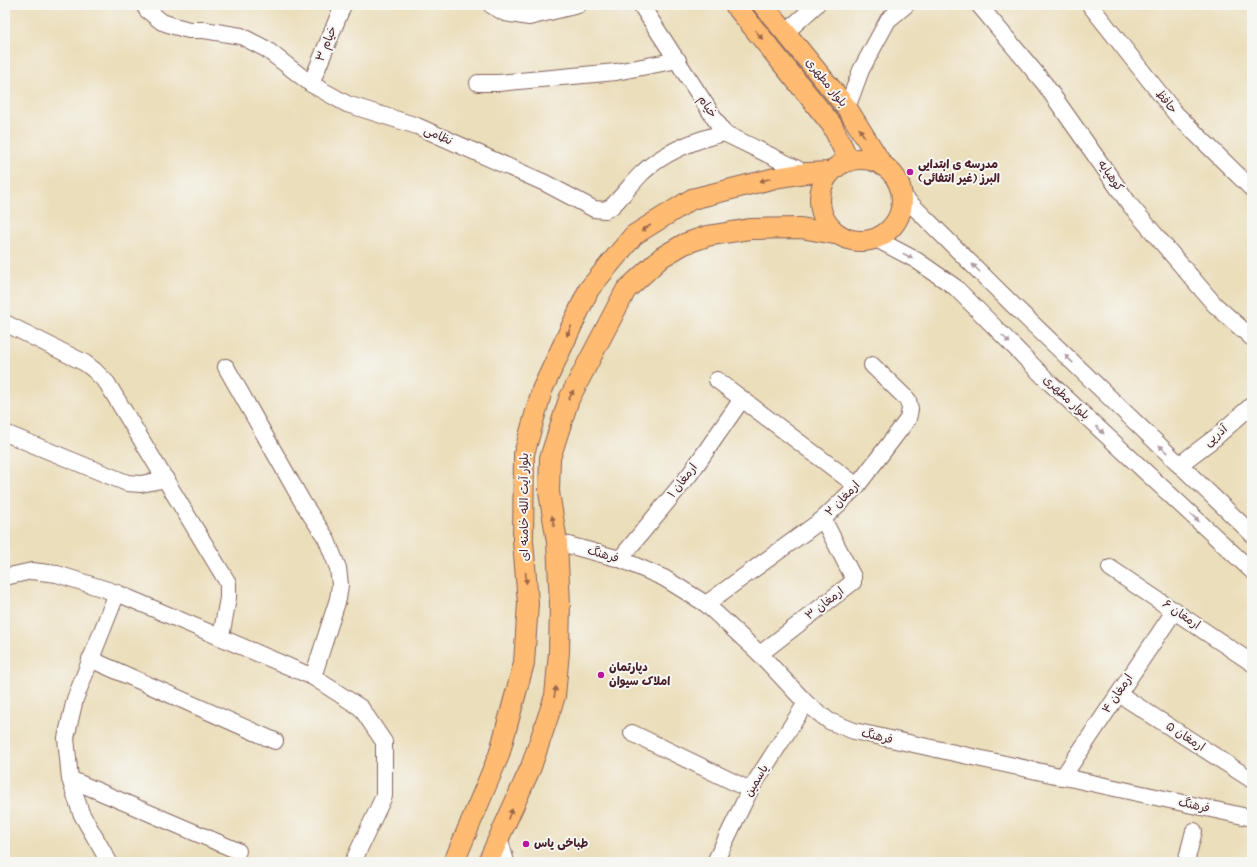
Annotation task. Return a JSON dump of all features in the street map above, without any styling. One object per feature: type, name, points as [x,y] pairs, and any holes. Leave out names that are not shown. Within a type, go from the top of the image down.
[{"type":"main road","name":"بلوار مطهری","points":[[735,5],[832,125],[849,161]]},
{"type":"main road","name":"بلوار مطهری","points":[[762,5],[847,108],[883,166]]},
{"type":"main road","points":[[861,159],[872,161],[883,166],[892,173],[898,183],[901,194],[900,211],[892,227],[873,239],[856,241],[840,235],[830,227],[824,217],[820,205],[824,182],[831,172],[840,165],[849,161],[861,159]]},
{"type":"main road","name":"بلوار آیت الله خامنه ای","points":[[454,862],[499,755],[524,663],[528,604],[523,541],[524,454],[542,390],[589,290],[634,235],[692,199],[775,178],[806,173],[831,172]]},
{"type":"main road","name":"بلوار آیت الله خامنه ای","points":[[488,862],[531,767],[556,696],[560,604],[557,542],[548,492],[550,458],[569,399],[626,290],[662,257],[684,244],[707,236],[750,229],[801,228],[840,235]]},
{"type":"street","name":"نظامی","points":[[144,5],[147,10],[162,22],[174,26],[189,30],[204,30],[241,36],[266,49],[311,84],[347,104],[417,126],[545,183],[594,209],[605,210],[610,207],[643,172],[667,154],[724,133]]},
{"type":"street","name":"خیام ۳","points":[[311,84],[342,5]]},
{"type":"street","points":[[491,5],[505,13],[528,17],[578,5]]},
{"type":"street","name":"خیام","points":[[641,5],[724,133]]},
{"type":"street","points":[[785,33],[816,5]]},
{"type":"street","points":[[847,108],[861,70],[888,20],[906,5]]},
{"type":"street","name":"کوهپایه","points":[[979,5],[1044,83],[1130,204],[1215,305],[1252,338]]},
{"type":"street","name":"حافظ","points":[[1090,5],[1176,114],[1252,189]]},
{"type":"street","points":[[478,83],[498,83],[616,72],[678,60]]},
{"type":"street","points":[[724,133],[806,173]]},
{"type":"street","points":[[901,194],[1179,465],[1252,534]]},
{"type":"street","name":"بلوار مطهری","points":[[873,239],[880,241],[916,260],[955,287],[1049,382],[1252,571]]},
{"type":"street","points":[[5,322],[85,363],[107,383],[228,583],[228,598],[221,637]]},
{"type":"street","name":"ارمغان ۲","points":[[706,604],[823,519],[857,486],[908,419],[910,409],[908,400],[872,365]]},
{"type":"street","points":[[226,367],[302,503],[326,538],[338,568],[340,585],[338,600],[313,677]]},
{"type":"street","points":[[717,380],[857,486]]},
{"type":"street","name":"ارمغان ۱","points":[[620,559],[690,474],[742,399]]},
{"type":"street","name":"آذرپی","points":[[1179,465],[1216,437],[1252,405]]},
{"type":"street","points":[[5,433],[127,483],[141,484],[166,479]]},
{"type":"street","name":"ارمغان ۳","points":[[760,654],[853,582],[853,577],[823,519]]},
{"type":"street","name":"فرهنگ","points":[[557,542],[620,559],[664,578],[706,604],[760,654],[806,703],[829,721],[854,731],[1062,778],[1252,818]]},
{"type":"street","name":"ارمغان ۶","points":[[1110,568],[1175,610],[1252,663]]},
{"type":"street","points":[[5,577],[32,571],[57,574],[117,593],[313,677],[361,708],[384,742],[384,796],[353,862]]},
{"type":"street","points":[[109,862],[81,813],[70,779],[66,738],[75,699],[117,593]]},
{"type":"street","name":"ارمغان ۴","points":[[1062,778],[1175,610]]},
{"type":"street","points":[[90,660],[275,741]]},
{"type":"street","name":"ارمغان ۵","points":[[1119,694],[1252,780]]},
{"type":"street","name":"یاسمین","points":[[716,862],[750,790],[806,703]]},
{"type":"street","points":[[632,733],[750,790]]},
{"type":"street","points":[[70,779],[238,851]]},
{"type":"street","points":[[1186,862],[1194,831]]},
{"type":"street","points":[[499,837],[506,862]]},
{"type":"place","name":"مدرسه ی ابتدایی (غیر انتفائی) البرز","points":[[910,172]]},
{"type":"place","name":"دپارتمان املاک سیوان","points":[[601,675]]},
{"type":"place","name":"طباخی یاس","points":[[526,844]]}]
